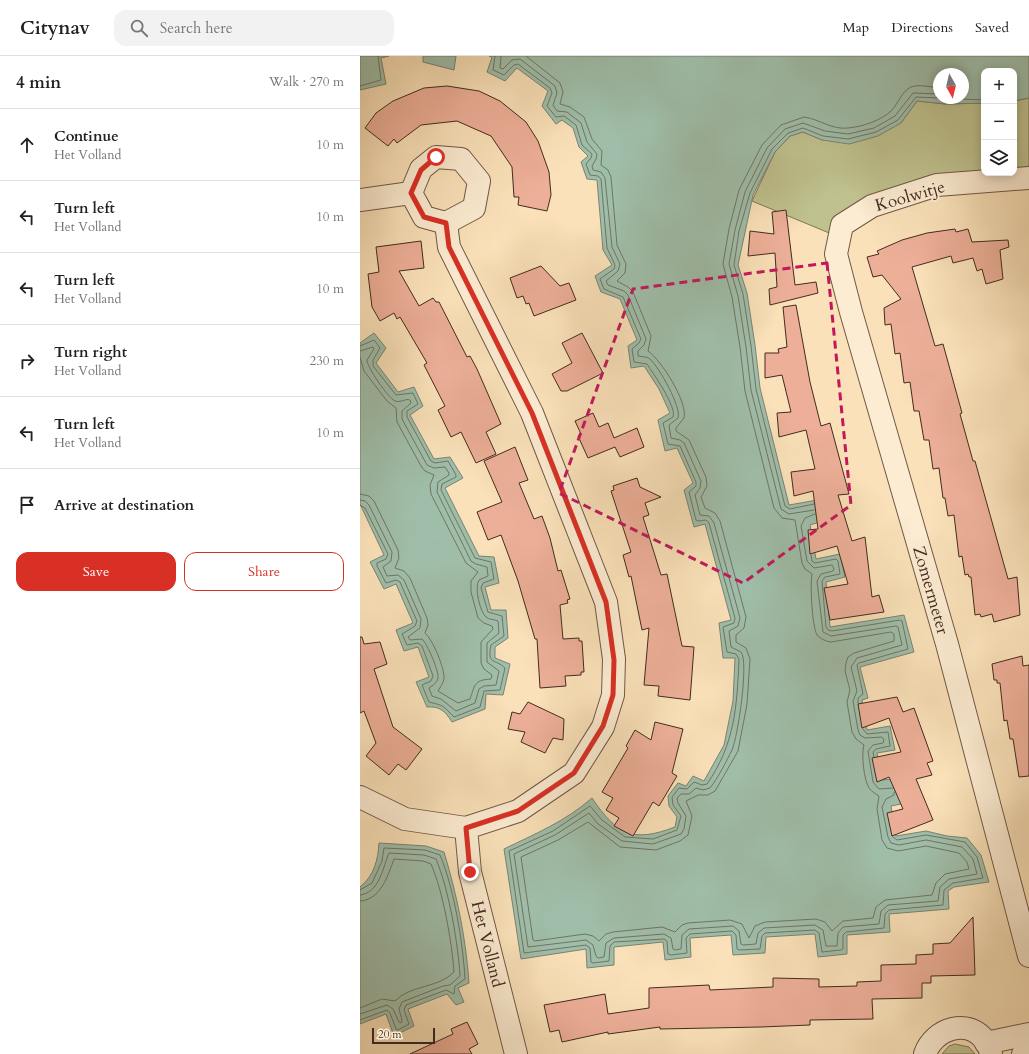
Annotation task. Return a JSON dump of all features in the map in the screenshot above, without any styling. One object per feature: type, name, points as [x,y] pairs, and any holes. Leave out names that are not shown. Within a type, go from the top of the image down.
[{"type":"street","points":[[436,157],[461,159],[479,181],[474,208],[446,223],[424,217],[411,193],[421,170],[436,157]]},
{"type":"street","name":"Koolwitje","points":[[842,225],[872,206],[938,185],[1029,178]]},
{"type":"street","points":[[360,200],[411,193]]},
{"type":"street","points":[[360,797],[405,819],[466,828],[518,811],[574,773],[603,726],[613,695],[614,660],[606,602],[532,413],[449,247],[446,223]]},
{"type":"street","name":"Zomermeter","points":[[842,225],[836,254],[851,312],[947,644],[1029,956]]},
{"type":"street","name":"Het Volland","points":[[466,828],[470,872],[516,1054]]},
{"type":"street","points":[[925,1054],[928,1045],[935,1036],[945,1030],[956,1028],[968,1029],[978,1034],[989,1048],[1029,1034]]},
{"type":"street","points":[[1023,1054],[1029,1051]]},
{"type":"highlighted area","points":[[827,263],[851,505],[743,583],[559,493],[633,289]]},
{"type":"green space","points":[[1029,98],[1029,172],[1017,173],[1017,100]]},
{"type":"green space","points":[[917,101],[933,103],[933,104],[981,103],[981,173],[951,177],[834,235],[752,201],[775,152],[790,136],[803,132],[822,140],[901,123]]},
{"type":"green space","points":[[955,1044],[969,1047],[975,1054],[942,1054],[949,1046]]},
{"type":"water","points":[[360,56],[389,56],[381,58],[386,84],[360,90]]},
{"type":"water","points":[[423,56],[456,56],[454,70],[423,62]]},
{"type":"water","points":[[489,56],[1029,56],[1029,98],[1017,100],[1017,68],[981,68],[981,103],[969,103],[969,68],[933,68],[933,103],[917,101],[901,123],[878,136],[849,144],[822,140],[803,132],[790,136],[775,152],[753,195],[738,265],[747,293],[760,388],[789,505],[823,499],[826,520],[810,525],[816,559],[840,554],[845,577],[826,582],[830,627],[904,615],[914,652],[860,667],[868,698],[862,700],[867,730],[890,726],[895,750],[877,753],[882,780],[901,778],[906,803],[891,806],[896,836],[926,831],[947,836],[967,838],[981,855],[989,882],[954,887],[948,891],[949,909],[889,914],[890,932],[847,935],[847,954],[818,957],[815,934],[766,937],[765,953],[733,955],[731,935],[690,938],[691,957],[665,960],[663,942],[614,947],[614,965],[587,968],[586,949],[521,959],[504,849],[572,814],[592,798],[601,811],[618,828],[627,832],[637,835],[648,834],[675,827],[677,817],[669,806],[668,796],[678,783],[686,786],[693,776],[704,781],[724,745],[733,701],[735,658],[723,658],[719,623],[731,620],[705,524],[694,527],[684,490],[693,483],[677,448],[665,451],[658,420],[670,413],[659,389],[644,366],[631,368],[628,346],[637,340],[620,299],[601,292],[595,276],[612,265],[603,250],[597,180],[587,179],[581,162],[588,156],[579,147],[573,128],[562,120],[556,124],[542,106],[548,91],[517,68],[505,81],[487,72],[492,57]]},
{"type":"water","points":[[374,333],[386,348],[376,363],[398,392],[414,387],[423,406],[410,415],[434,459],[450,457],[463,478],[445,488],[479,556],[494,557],[499,583],[485,587],[491,610],[506,610],[508,638],[495,647],[495,658],[510,664],[503,695],[486,694],[485,709],[452,722],[439,708],[427,707],[416,682],[429,677],[418,647],[404,651],[396,630],[413,623],[396,584],[384,589],[370,562],[384,555],[360,504],[360,343]]},
{"type":"water","points":[[379,843],[426,846],[444,852],[460,917],[466,950],[469,983],[458,988],[464,1002],[456,1005],[447,994],[408,1009],[414,1026],[394,1036],[386,1014],[360,1024],[360,887],[372,873],[378,856]]},
{"type":"building","points":[[447,86],[479,91],[500,101],[526,122],[538,141],[549,172],[551,195],[547,211],[518,205],[519,197],[514,197],[512,167],[491,136],[457,121],[421,125],[397,143],[394,139],[388,146],[365,128],[376,113],[393,101],[424,88]]},
{"type":"building","points":[[786,210],[795,285],[816,282],[818,293],[770,305],[769,289],[777,287],[775,253],[748,256],[750,231],[774,234],[772,212]]},
{"type":"building","points":[[955,229],[956,232],[968,229],[972,242],[1008,240],[1009,247],[1000,250],[1003,279],[986,284],[982,269],[977,271],[973,258],[953,263],[951,256],[912,267],[935,346],[943,344],[962,413],[960,414],[973,461],[975,461],[1008,579],[1017,577],[1020,615],[994,622],[992,614],[981,617],[980,614],[975,615],[971,577],[969,577],[968,574],[965,575],[962,556],[959,557],[954,515],[948,516],[945,498],[943,498],[939,468],[933,469],[929,440],[924,440],[919,411],[914,411],[910,382],[904,383],[900,353],[895,354],[891,324],[885,325],[884,308],[901,299],[882,275],[873,277],[867,257],[879,254],[877,251],[902,240],[927,233]]},
{"type":"building","points":[[421,241],[424,268],[399,271],[419,306],[433,298],[436,302],[439,302],[467,357],[470,356],[477,369],[501,424],[486,432],[496,454],[476,463],[461,432],[451,437],[438,410],[445,406],[424,365],[427,363],[400,317],[397,319],[394,313],[380,321],[372,307],[368,274],[379,272],[376,247]]},
{"type":"building","points":[[541,266],[560,286],[569,283],[576,300],[534,316],[529,303],[526,304],[523,296],[517,298],[510,278]]},
{"type":"building","points":[[796,305],[810,382],[821,426],[830,423],[849,494],[838,495],[852,541],[865,537],[872,597],[879,595],[884,612],[830,620],[824,588],[848,584],[837,546],[810,554],[808,530],[818,529],[813,491],[794,496],[791,472],[815,469],[806,430],[779,437],[777,413],[791,412],[782,375],[765,378],[765,353],[779,353],[778,349],[787,347],[783,307]]},
{"type":"building","points":[[582,333],[603,373],[567,391],[561,391],[552,374],[572,363],[562,343]]},
{"type":"building","points":[[593,413],[599,427],[608,423],[614,438],[637,428],[644,447],[620,457],[615,447],[588,458],[578,436],[581,434],[575,421]]},
{"type":"building","points":[[515,447],[528,480],[519,483],[534,519],[542,516],[550,538],[558,571],[561,570],[570,599],[567,600],[568,603],[560,605],[563,639],[579,638],[579,641],[582,641],[584,672],[581,672],[581,675],[565,676],[566,686],[540,688],[537,639],[535,639],[518,581],[501,535],[488,540],[477,512],[502,502],[484,461]]},
{"type":"building","points":[[637,478],[640,487],[661,497],[645,503],[649,515],[643,517],[661,575],[667,574],[682,646],[694,647],[690,700],[658,696],[659,686],[644,685],[649,628],[642,630],[631,576],[629,577],[623,555],[631,552],[611,491],[614,490],[613,486]]},
{"type":"building","points":[[360,637],[362,637],[364,644],[380,642],[387,664],[374,669],[393,727],[422,749],[406,770],[398,764],[389,775],[366,756],[376,743],[364,711],[360,713]]},
{"type":"building","points":[[1022,656],[1023,666],[1029,665],[1029,776],[1019,777],[1013,739],[1010,739],[1007,720],[1004,721],[1000,683],[997,683],[997,680],[994,680],[992,664]]},
{"type":"building","points":[[897,697],[903,712],[914,708],[933,761],[927,763],[932,775],[916,779],[933,820],[892,836],[887,813],[903,809],[889,777],[877,782],[872,758],[901,752],[889,718],[862,728],[858,704]]},
{"type":"building","points":[[528,702],[564,719],[563,740],[553,738],[545,753],[521,742],[525,732],[508,729],[512,712],[520,714]]},
{"type":"building","points":[[655,722],[683,729],[672,773],[677,776],[659,806],[653,802],[633,836],[614,826],[619,818],[606,810],[613,798],[602,792],[628,748],[626,746],[635,730],[651,740]]},
{"type":"building","points":[[973,917],[975,975],[931,976],[931,983],[922,983],[922,998],[872,999],[873,1019],[810,1020],[810,1025],[761,1027],[660,1029],[660,1027],[608,1034],[608,1032],[562,1042],[559,1030],[550,1032],[544,1005],[605,994],[608,1014],[649,1008],[649,988],[709,985],[710,990],[773,987],[773,978],[819,979],[819,987],[857,986],[857,982],[881,981],[881,965],[916,964],[916,955],[933,954],[933,944],[950,943]]},
{"type":"building","points":[[467,1022],[478,1044],[469,1049],[472,1054],[410,1054],[453,1034],[451,1029]]},
{"type":"route","points":[[436,157],[421,170],[411,193],[424,217],[446,223],[449,247],[532,413],[606,602],[614,660],[613,695],[603,726],[574,773],[518,811],[466,828],[470,872]]}]
